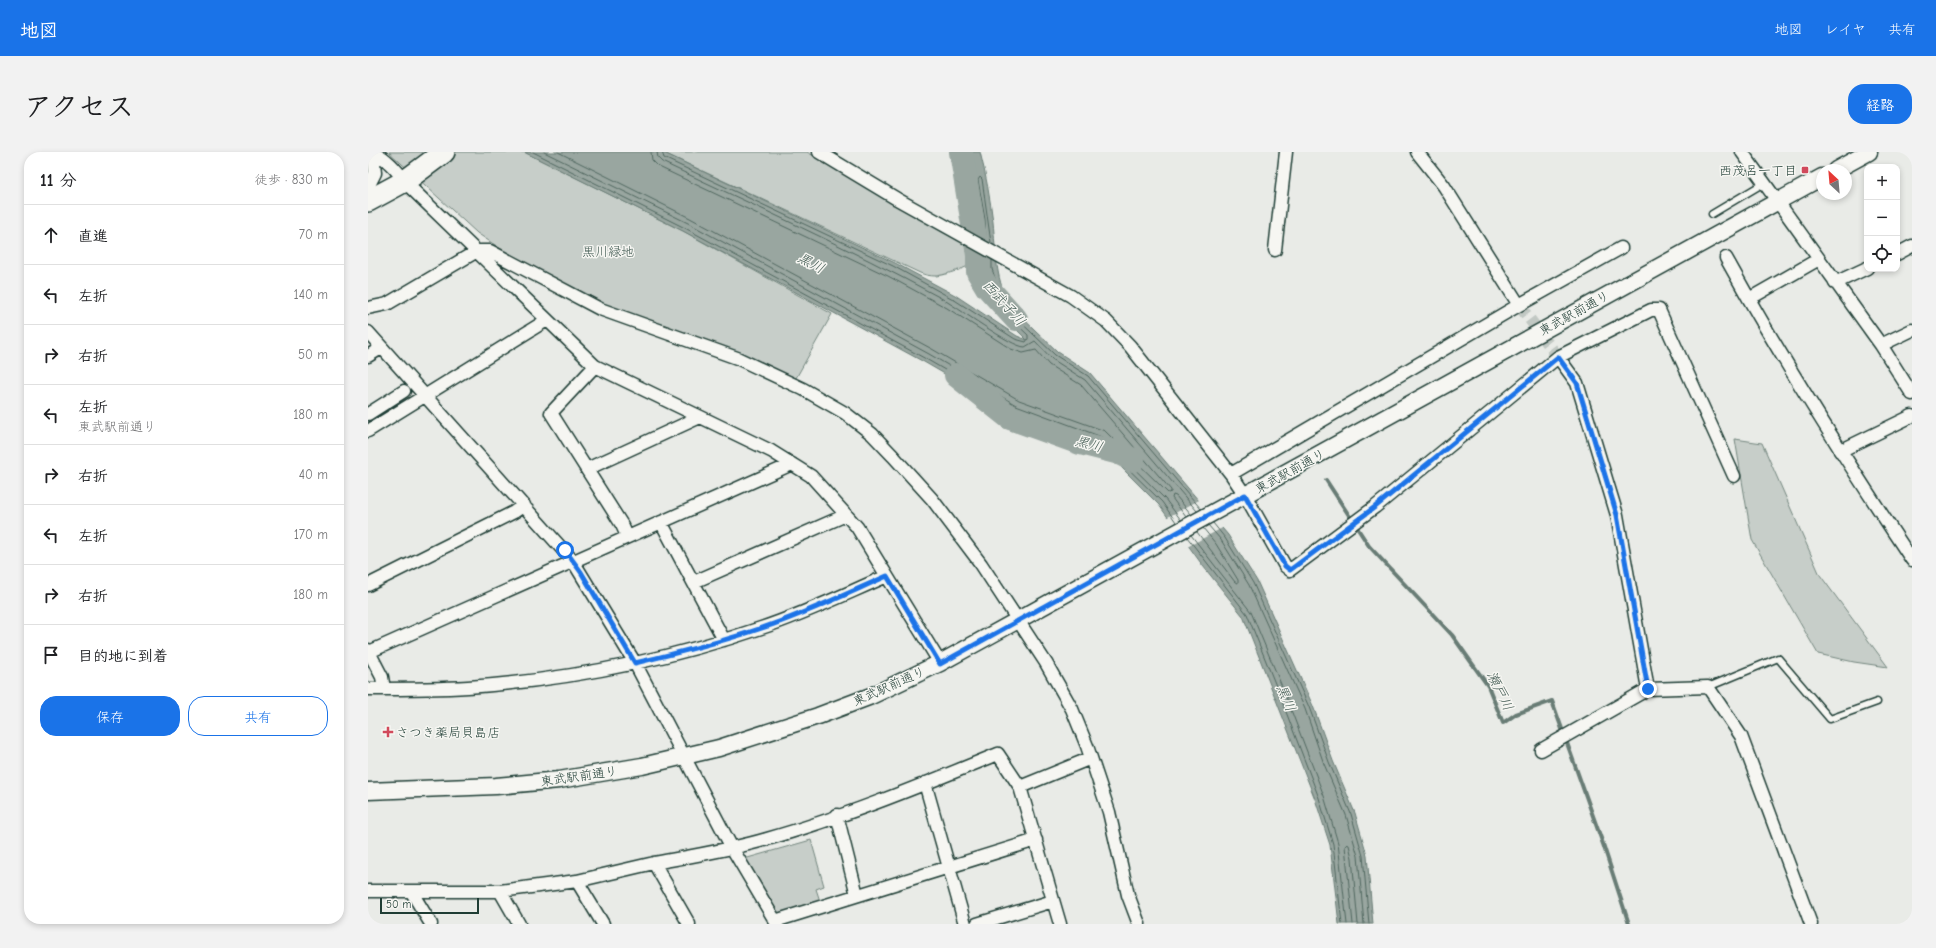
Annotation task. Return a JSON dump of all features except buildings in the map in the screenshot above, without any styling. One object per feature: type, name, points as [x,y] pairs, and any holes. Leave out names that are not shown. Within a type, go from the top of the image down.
[{"type":"highway","points":[[368,201],[410,178],[444,152]]},
{"type":"street","points":[[373,152],[381,156],[410,178],[477,251],[595,366],[771,450],[811,476],[857,527],[940,664]]},
{"type":"street","points":[[368,187],[375,174],[373,152]]},
{"type":"street","points":[[819,152],[897,199],[1071,296],[1106,321],[1130,346],[1231,474],[1240,498],[1285,566],[1290,570],[1375,507],[1558,357],[1651,310],[1659,310],[1734,476]]},
{"type":"street","points":[[1275,250],[1286,152]]},
{"type":"street","points":[[1417,152],[1444,186],[1519,305]]},
{"type":"street","points":[[1742,152],[1881,345],[1912,394]]},
{"type":"street","points":[[1847,164],[1869,152]]},
{"type":"street","name":"東武駅前通り","points":[[368,791],[465,788],[551,781],[612,772],[685,756],[755,737],[871,696],[940,664],[1816,180]]},
{"type":"street","points":[[1900,252],[1912,246]]},
{"type":"street","points":[[1231,474],[1519,305],[1621,248]]},
{"type":"street","points":[[368,308],[387,304],[477,251],[490,251],[600,309],[737,358],[803,389],[845,413],[872,434],[932,500],[1022,618],[1072,710],[1091,758],[1109,812],[1128,895],[1139,924]]},
{"type":"street","points":[[1726,258],[1786,364],[1840,451],[1912,560]]},
{"type":"street","points":[[1749,299],[1819,259]]},
{"type":"street","points":[[1836,283],[1864,269]]},
{"type":"street","points":[[368,431],[547,320]]},
{"type":"street","points":[[1881,345],[1912,330]]},
{"type":"street","points":[[368,332],[573,561],[635,663],[732,848],[776,923],[857,895],[1036,840]]},
{"type":"street","points":[[368,356],[381,348]]},
{"type":"street","points":[[1558,357],[1577,383],[1617,515],[1648,689]]},
{"type":"street","points":[[595,366],[551,413],[627,536]]},
{"type":"street","points":[[368,414],[404,391]]},
{"type":"street","points":[[1840,451],[1912,416]]},
{"type":"street","points":[[586,469],[700,417]]},
{"type":"street","points":[[384,689],[382,677],[368,651],[792,464]]},
{"type":"street","points":[[368,585],[514,512],[524,505]]},
{"type":"street","points":[[694,582],[846,514]]},
{"type":"street","points":[[661,522],[724,640]]},
{"type":"street","points":[[368,689],[469,687],[520,681],[635,663],[724,640],[800,614],[887,576]]},
{"type":"street","points":[[1541,750],[1648,689],[1708,687],[1741,736],[1811,924]]},
{"type":"street","points":[[368,891],[500,891],[577,881],[654,863],[732,848],[768,839],[837,816],[925,784],[998,754],[1020,787],[1060,924]]},
{"type":"street","points":[[1020,787],[1091,758]]},
{"type":"street","points":[[925,784],[965,924]]},
{"type":"street","points":[[837,816],[857,895]]},
{"type":"street","points":[[654,863],[689,924]]},
{"type":"street","points":[[577,881],[603,924]]},
{"type":"street","points":[[411,891],[431,924]]},
{"type":"street","points":[[500,891],[519,924]]},
{"type":"street","points":[[977,924],[1054,901]]},
{"type":"lane","points":[[1712,214],[1764,183]]},
{"type":"lane","points":[[1708,687],[1778,658],[1830,719],[1877,702]]},
{"type":"green space","name":"黒川緑地","points":[[389,152],[524,152],[683,231],[832,314],[796,378],[727,349],[609,308],[525,265],[477,233]]},
{"type":"green space","points":[[662,152],[807,152],[956,236],[974,248],[975,259],[972,264],[956,271],[936,276],[922,274]]},
{"type":"green space","points":[[1735,439],[1762,443],[1820,575],[1888,667],[1854,662],[1818,654],[1752,540]]},
{"type":"green space","points":[[811,840],[824,886],[816,889],[820,901],[783,914],[773,910],[744,859]]},
{"type":"water","points":[[524,152],[662,152],[895,263],[955,295],[1017,336],[1027,340],[1006,319],[984,272],[980,220],[968,152],[980,152],[991,204],[999,277],[1006,298],[1012,308],[1058,352],[1090,373],[1228,535],[1257,581],[1313,706],[1333,761],[1355,813],[1367,855],[1373,924],[1339,924],[1330,845],[1315,799],[1243,616],[1203,566],[1159,505],[1098,444],[1012,413],[924,362],[683,231]]},
{"type":"pier","points":[[1201,499],[1224,527],[1187,547],[1166,518]]},
{"type":"waterway","name":"西武子川","points":[[961,152],[978,255],[978,272],[987,287],[1016,319]]},
{"type":"waterway","name":"黒川","points":[[956,375],[1010,418],[1080,443],[1119,453],[1133,460]]},
{"type":"waterway","name":"瀬戸川","points":[[1326,480],[1369,546],[1452,635],[1488,686],[1503,723],[1516,714],[1552,701],[1603,844],[1629,924]]},
{"type":"tunnel","points":[[1519,305],[1558,357]]},
{"type":"place","name":"西茂呂一丁目","points":[[1805,170]]},
{"type":"place","name":"さつき薬局貝島店","points":[[388,732]]},
{"type":"route","points":[[565,550],[581,572],[635,663],[724,640],[762,628],[800,614],[887,576],[940,664],[1245,495],[1285,566],[1290,570],[1375,507],[1558,357],[1577,383],[1617,515],[1648,689]]}]
